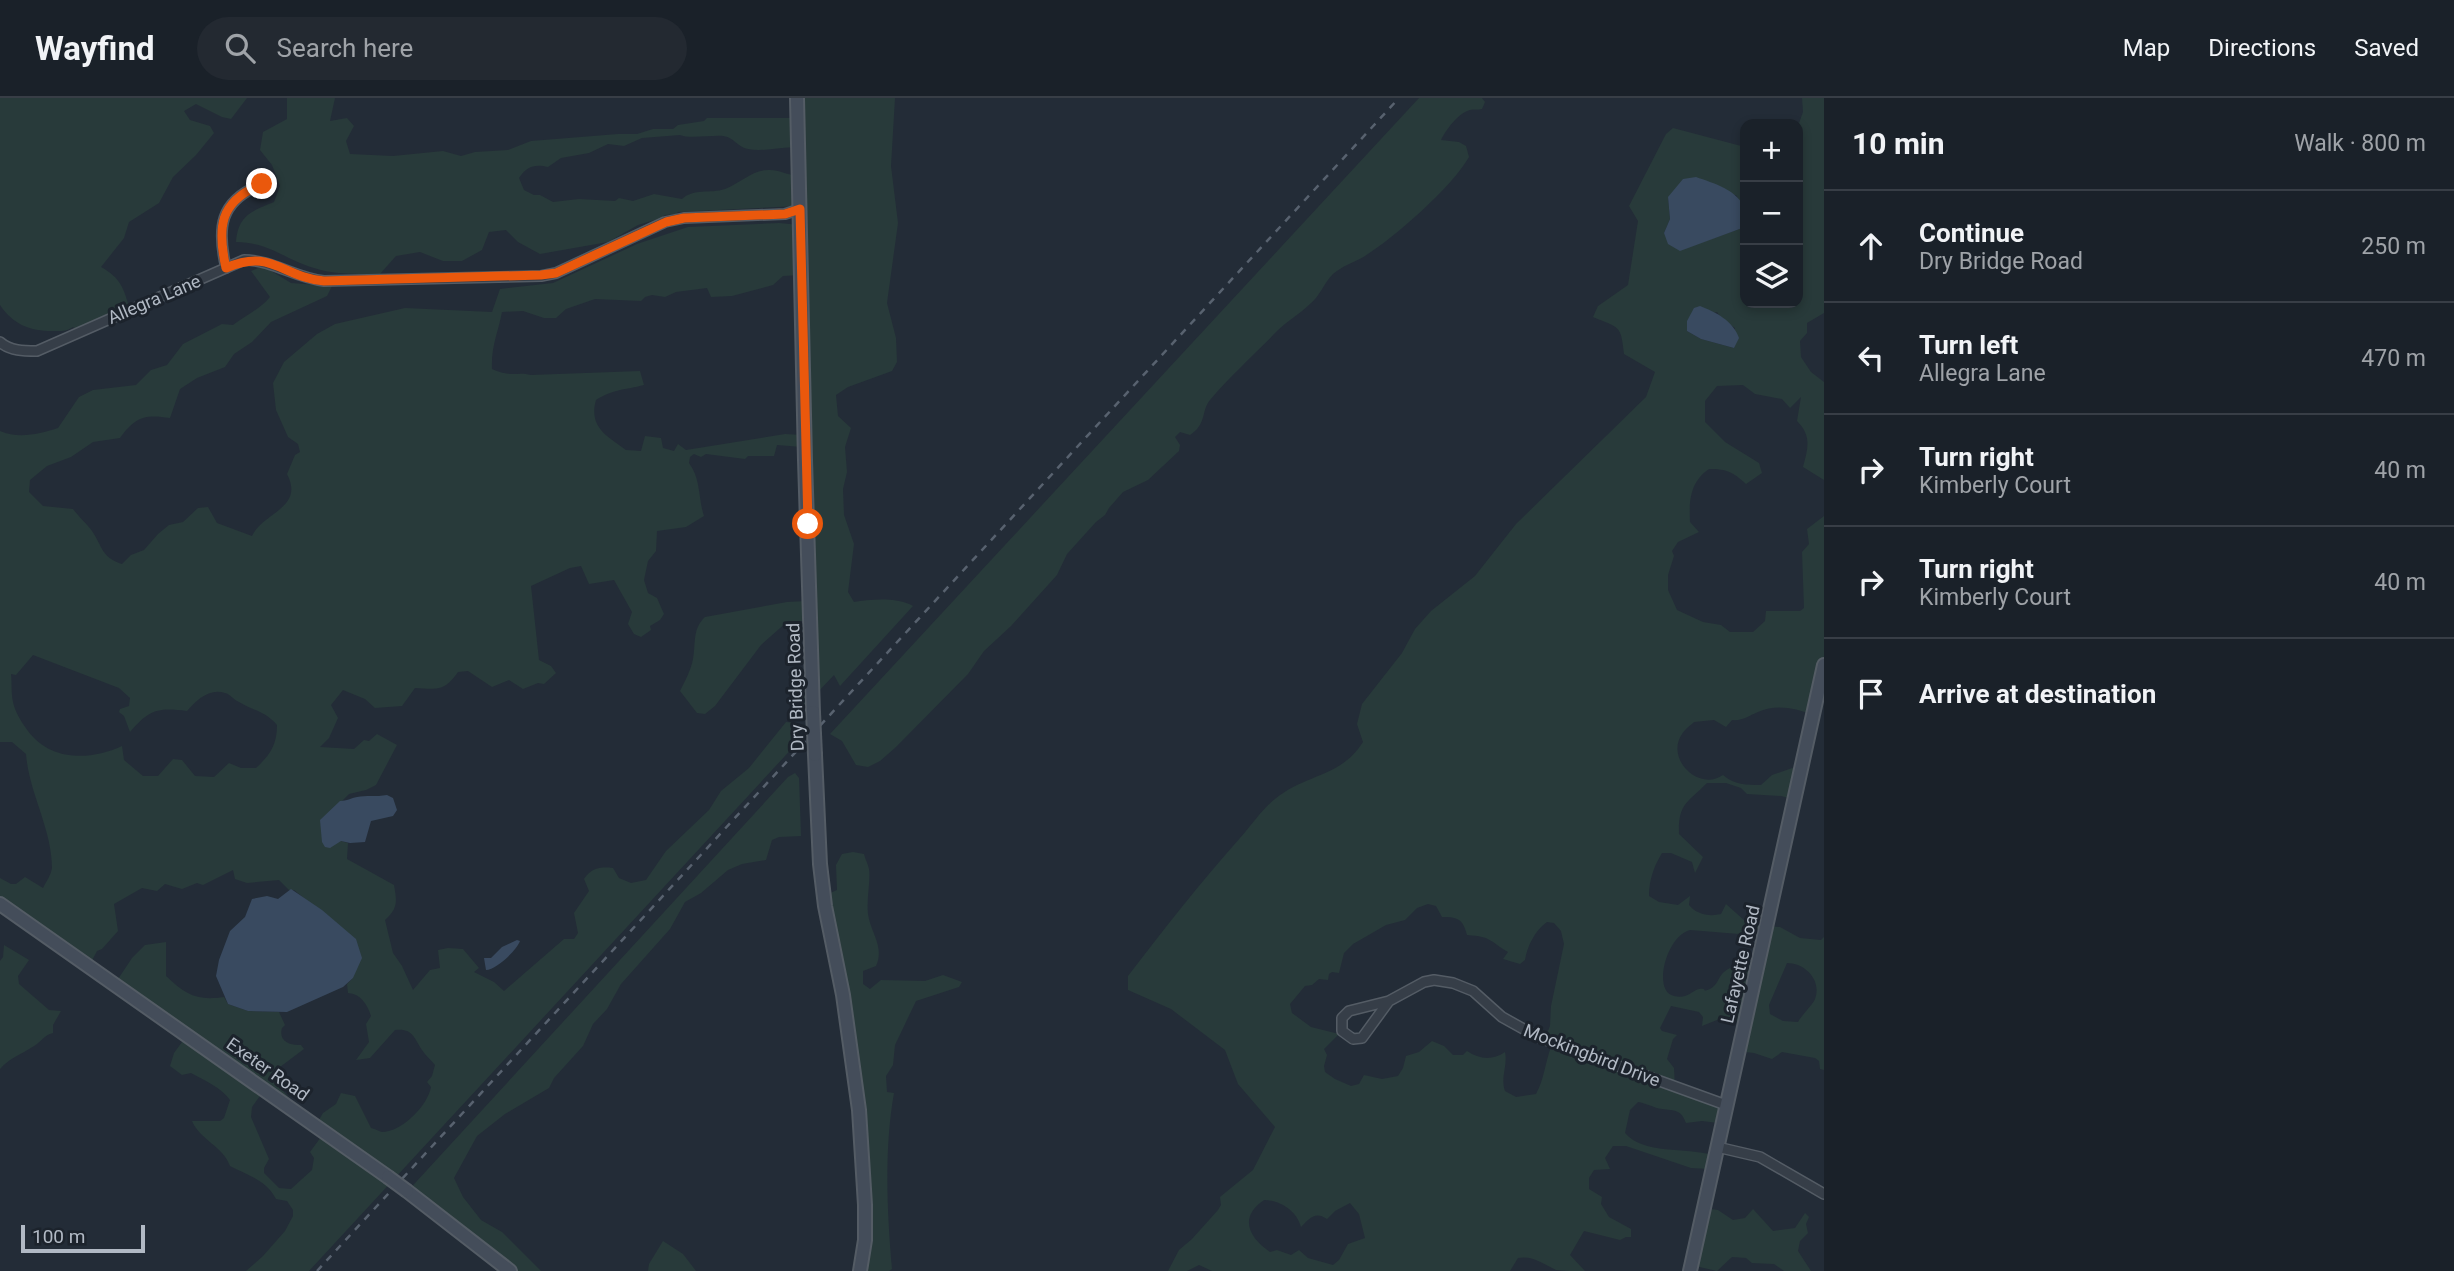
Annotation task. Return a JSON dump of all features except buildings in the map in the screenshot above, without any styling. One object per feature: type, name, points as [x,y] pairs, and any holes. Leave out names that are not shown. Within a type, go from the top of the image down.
[{"type":"street","name":"Dry Bridge Road","points":[[797,98],[813,712],[820,864],[825,906],[843,995],[859,1110],[865,1217],[865,1240],[860,1271]]},
{"type":"street","points":[[226,268],[220,241],[226,214],[236,199],[262,184]]},
{"type":"street","name":"Allegra Lane","points":[[0,342],[5,347],[37,351],[244,260],[259,260],[306,279],[324,281],[541,275],[556,273],[666,222],[684,218],[785,214],[800,209]]},
{"type":"street","name":"Lafayette Road","points":[[1690,1271],[1824,664]]},
{"type":"street","name":"Exeter Road","points":[[0,904],[388,1177],[510,1271]]},
{"type":"street","name":"Mockingbird Drive","points":[[1389,1001],[1362,1038],[1353,1039],[1342,1031],[1341,1022],[1349,1011],[1389,1001],[1424,982],[1434,980],[1452,983],[1473,991],[1502,1017],[1538,1037],[1726,1105]]},
{"type":"street","points":[[1717,1147],[1760,1157],[1824,1194]]},
{"type":"shaded area","points":[[0,98],[247,98],[231,119],[196,104],[184,111],[190,120],[210,126],[214,133],[173,177],[159,203],[129,222],[124,238],[101,267],[121,285],[130,310],[80,332],[73,327],[48,331],[32,329],[18,323],[0,305]]},
{"type":"shaded area","points":[[287,98],[335,98],[330,121],[347,118],[354,126],[346,141],[350,154],[393,156],[443,151],[461,156],[475,152],[508,150],[531,141],[673,129],[678,125],[704,121],[707,118],[796,118],[797,98],[895,98],[891,166],[898,223],[887,303],[896,338],[897,362],[892,371],[848,387],[836,395],[838,416],[851,428],[845,447],[847,472],[843,489],[844,515],[854,544],[848,592],[854,602],[892,600],[913,606],[840,686],[834,675],[799,712],[807,678],[809,621],[788,621],[761,645],[715,706],[705,714],[697,713],[680,691],[692,663],[696,632],[705,617],[787,602],[807,601],[802,447],[777,445],[774,456],[748,456],[745,459],[706,454],[701,457],[694,454],[689,463],[697,482],[704,516],[686,527],[657,531],[656,551],[648,561],[644,580],[648,593],[657,598],[664,614],[650,626],[651,630],[641,637],[634,634],[628,624],[632,612],[614,580],[589,584],[581,566],[570,568],[531,586],[539,660],[551,666],[556,673],[544,684],[538,683],[523,689],[509,680],[492,687],[468,671],[458,672],[440,688],[415,688],[402,706],[375,708],[365,699],[343,690],[331,705],[338,718],[329,738],[320,747],[354,749],[377,734],[397,745],[376,785],[349,794],[335,808],[341,841],[348,843],[347,859],[394,885],[396,904],[385,920],[393,953],[413,990],[430,970],[440,968],[438,950],[448,948],[463,949],[479,968],[474,972],[494,982],[504,991],[564,939],[574,939],[578,933],[574,913],[589,891],[584,879],[590,872],[613,868],[619,878],[631,883],[646,880],[666,851],[709,810],[721,791],[749,768],[786,722],[796,723],[797,743],[309,1271],[246,1271],[285,1231],[293,1216],[293,1210],[287,1201],[276,1199],[262,1183],[230,1166],[222,1153],[196,1128],[192,1121],[220,1121],[224,1118],[230,1100],[207,1081],[191,1073],[182,1075],[170,1066],[174,1053],[185,1038],[114,985],[132,958],[145,945],[166,942],[166,976],[180,988],[199,997],[224,997],[228,1004],[248,1011],[279,1012],[285,1025],[281,1033],[283,1039],[293,1045],[301,1045],[304,1049],[276,1070],[278,1085],[295,1105],[262,1093],[252,1107],[251,1117],[269,1159],[264,1173],[279,1188],[291,1189],[312,1170],[314,1158],[310,1152],[321,1137],[313,1130],[323,1113],[336,1104],[341,1093],[355,1096],[371,1128],[382,1132],[390,1131],[406,1123],[425,1102],[431,1087],[427,1082],[435,1065],[412,1035],[401,1030],[395,1030],[370,1058],[356,1060],[369,1042],[366,1024],[371,1016],[363,1000],[348,993],[347,984],[353,978],[356,940],[279,880],[247,883],[235,879],[233,870],[203,885],[197,883],[182,889],[165,884],[157,891],[142,888],[114,904],[118,931],[97,951],[88,968],[0,906],[0,878],[16,884],[25,877],[43,888],[52,868],[48,839],[31,783],[26,754],[12,742],[0,742],[0,431],[22,435],[58,428],[79,397],[93,390],[136,385],[151,370],[167,365],[183,344],[222,324],[233,325],[270,297],[251,271],[263,266],[291,283],[332,286],[327,296],[271,322],[252,342],[234,354],[225,367],[197,378],[180,389],[170,418],[154,416],[136,421],[120,438],[93,442],[71,457],[47,466],[30,480],[29,492],[43,506],[73,509],[92,531],[106,555],[122,564],[131,555],[144,550],[169,525],[183,522],[198,508],[208,507],[217,523],[252,536],[291,495],[287,474],[295,455],[300,452],[298,444],[288,437],[276,410],[273,383],[284,362],[317,334],[335,324],[405,308],[492,312],[500,289],[553,283],[637,244],[688,227],[779,223],[800,225],[798,206],[678,212],[638,225],[608,242],[540,254],[518,242],[506,230],[489,232],[482,250],[462,261],[443,261],[420,252],[396,256],[380,274],[330,272],[303,264],[259,245],[236,242],[243,220],[259,208],[274,202],[280,186],[272,165],[260,150],[263,132],[287,119]],"holes":[[[723,136],[744,148],[754,150],[797,147],[798,175],[764,170],[725,189],[697,192],[682,199],[654,194],[633,201],[619,198],[615,201],[579,199],[553,202],[524,190],[519,178],[532,167],[548,167],[561,158],[589,153],[608,144],[624,146],[642,138]],[[800,275],[802,435],[785,434],[686,450],[678,444],[674,451],[663,448],[661,438],[645,436],[641,451],[626,450],[597,425],[594,410],[596,400],[602,396],[644,385],[640,371],[531,375],[492,369],[502,312],[523,311],[544,318],[556,318],[566,309],[595,299],[641,301],[652,295],[665,297],[676,292],[707,288],[711,297],[732,296],[773,285],[783,276]],[[33,655],[119,688],[130,698],[129,706],[119,712],[124,716],[130,732],[154,712],[187,711],[199,699],[209,694],[225,693],[273,720],[277,725],[276,738],[269,754],[256,768],[241,768],[229,763],[214,777],[195,776],[182,760],[173,759],[158,776],[143,776],[124,760],[122,746],[84,756],[59,753],[37,741],[23,724],[14,706],[11,674],[16,675]]]},
{"type":"shaded area","points":[[1419,98],[1482,98],[1485,102],[1482,109],[1470,110],[1457,118],[1441,140],[1459,142],[1466,146],[1469,157],[1461,169],[1422,211],[1392,237],[1333,274],[1313,301],[1277,331],[1218,391],[1207,404],[1195,431],[1190,435],[1180,432],[1175,437],[1180,445],[1179,451],[1148,480],[1123,492],[1067,554],[1057,575],[1011,626],[984,651],[968,674],[896,747],[868,767],[856,765],[842,741],[830,734]]},
{"type":"shaded area","points":[[1802,98],[1824,98],[1824,313],[1807,323],[1807,333],[1800,341],[1801,357],[1811,372],[1824,382],[1824,480],[1803,467],[1808,442],[1797,421],[1801,397],[1790,408],[1782,399],[1755,394],[1743,385],[1717,386],[1705,401],[1705,422],[1725,442],[1759,463],[1762,473],[1746,484],[1729,472],[1709,469],[1698,480],[1692,492],[1690,522],[1699,532],[1678,542],[1672,551],[1674,556],[1668,575],[1668,590],[1677,610],[1703,622],[1721,625],[1730,632],[1753,632],[1765,621],[1766,611],[1800,611],[1804,608],[1802,552],[1809,544],[1807,529],[1824,516],[1824,667],[1813,715],[1792,709],[1772,708],[1732,720],[1726,727],[1714,720],[1694,722],[1683,732],[1678,753],[1681,762],[1695,776],[1714,779],[1723,775],[1736,783],[1761,785],[1772,775],[1798,766],[1793,799],[1747,794],[1741,788],[1726,783],[1707,783],[1689,800],[1680,816],[1679,834],[1703,857],[1695,873],[1692,862],[1671,853],[1662,853],[1652,873],[1649,896],[1659,902],[1678,905],[1690,896],[1689,905],[1695,911],[1707,915],[1721,914],[1726,904],[1745,921],[1780,927],[1800,938],[1821,940],[1824,937],[1824,1070],[1820,1069],[1819,1061],[1815,1058],[1782,1052],[1772,1059],[1735,1051],[1740,1022],[1722,1018],[1702,1026],[1703,1017],[1699,1012],[1671,1006],[1660,1028],[1677,1035],[1673,1039],[1667,1059],[1674,1068],[1675,1088],[1722,1103],[1718,1123],[1686,1123],[1677,1112],[1638,1102],[1630,1110],[1625,1133],[1633,1140],[1654,1148],[1713,1155],[1709,1169],[1691,1168],[1626,1146],[1613,1146],[1605,1158],[1610,1169],[1594,1170],[1589,1178],[1589,1189],[1602,1197],[1601,1204],[1609,1217],[1631,1229],[1631,1237],[1620,1240],[1584,1231],[1570,1255],[1585,1271],[1556,1270],[1523,1257],[1518,1258],[1510,1271],[1212,1271],[1199,1265],[1187,1271],[1168,1271],[1179,1250],[1218,1210],[1221,1205],[1220,1197],[1253,1170],[1275,1127],[1238,1084],[1225,1050],[1171,1009],[1128,990],[1128,976],[1196,889],[1270,803],[1299,784],[1333,769],[1354,754],[1363,742],[1357,724],[1362,704],[1402,653],[1415,629],[1431,611],[1475,576],[1516,524],[1646,397],[1655,372],[1624,354],[1622,337],[1617,328],[1593,317],[1598,306],[1628,285],[1638,221],[1629,206],[1666,134],[1673,128],[1740,146],[1740,202],[1736,195],[1668,197],[1670,219],[1664,233],[1680,250],[1740,229],[1740,308],[1803,308],[1803,119],[1800,119]],"holes":[[[1717,312],[1735,328],[1734,348],[1701,339],[1687,331],[1687,321]],[[1428,904],[1436,906],[1442,917],[1456,918],[1462,922],[1467,935],[1490,940],[1508,952],[1503,959],[1520,964],[1525,960],[1532,939],[1543,925],[1547,922],[1554,923],[1561,931],[1564,944],[1551,1006],[1550,1026],[1543,1043],[1551,1047],[1536,1094],[1516,1097],[1505,1091],[1505,1052],[1490,1058],[1476,1056],[1467,1051],[1463,1055],[1453,1055],[1444,1046],[1432,1041],[1419,1052],[1406,1056],[1398,1076],[1382,1079],[1364,1075],[1359,1084],[1351,1086],[1325,1072],[1327,1055],[1324,1049],[1339,1034],[1311,1027],[1292,1013],[1290,1004],[1305,986],[1312,985],[1319,979],[1328,980],[1332,972],[1339,973],[1344,953],[1353,944],[1386,925],[1405,920],[1417,908]],[[1690,930],[1751,933],[1761,936],[1754,966],[1738,963],[1724,972],[1710,989],[1699,989],[1686,996],[1674,996],[1667,992],[1664,985],[1665,964],[1674,942]],[[1787,963],[1806,969],[1816,985],[1815,999],[1798,1022],[1783,1021],[1770,1014],[1769,1005]],[[1264,1200],[1276,1202],[1292,1211],[1301,1227],[1316,1216],[1327,1219],[1350,1203],[1359,1214],[1365,1238],[1348,1244],[1333,1265],[1308,1258],[1299,1250],[1291,1255],[1277,1250],[1270,1252],[1256,1240],[1249,1227],[1251,1213]]]},
{"type":"shaded area","points":[[795,773],[799,778],[801,836],[772,840],[766,860],[742,864],[728,870],[701,893],[685,902],[670,929],[621,984],[607,1009],[593,1024],[583,1046],[554,1078],[549,1088],[505,1114],[477,1136],[454,1178],[463,1197],[481,1220],[502,1232],[541,1271],[504,1271],[405,1194],[788,777]]},
{"type":"shaded area","points":[[842,854],[864,854],[869,867],[868,913],[879,953],[876,966],[863,971],[863,984],[870,989],[881,980],[925,981],[943,975],[962,982],[959,987],[916,1001],[895,1045],[893,1065],[886,1076],[887,1092],[894,1093],[888,1159],[892,1269],[889,1271],[860,1271],[859,1107],[826,930],[817,902],[817,899],[837,890],[836,865]]},
{"type":"shaded area","points":[[4,945],[29,960],[18,976],[19,984],[49,1010],[61,1011],[53,1025],[53,1033],[0,1069],[0,961]]},
{"type":"shaded area","points":[[1704,1208],[1718,1210],[1733,1220],[1745,1218],[1753,1209],[1773,1231],[1795,1228],[1805,1213],[1809,1217],[1806,1224],[1808,1233],[1800,1241],[1798,1251],[1811,1271],[1784,1271],[1774,1264],[1752,1263],[1746,1258],[1732,1257],[1717,1271],[1691,1265]]},
{"type":"shaded area","points":[[663,1241],[683,1254],[696,1271],[648,1271],[649,1264]]},
{"type":"water","points":[[1696,177],[1725,188],[1737,197],[1740,201],[1740,229],[1680,251],[1668,244],[1664,233],[1670,219],[1668,197],[1683,179]]},
{"type":"water","points":[[1700,306],[1718,314],[1733,327],[1739,338],[1734,348],[1701,339],[1687,331],[1687,321],[1694,308]]},
{"type":"water","points":[[387,795],[393,798],[397,810],[393,816],[371,821],[365,842],[341,841],[330,848],[325,847],[320,820],[340,801],[360,796]]},
{"type":"water","points":[[291,889],[322,910],[356,939],[362,958],[353,978],[343,987],[287,1012],[248,1011],[228,1004],[216,976],[230,931],[245,917],[252,899],[267,896],[278,899]]},
{"type":"water","points":[[520,941],[511,954],[495,967],[486,970],[484,958],[491,958],[502,947]]},
{"type":"railway","points":[[317,1271],[1399,98]]},
{"type":"route","points":[[262,184],[236,199],[226,214],[220,241],[226,268],[244,260],[259,260],[306,279],[324,281],[556,273],[666,222],[684,218],[785,214],[800,209],[808,524]]}]
